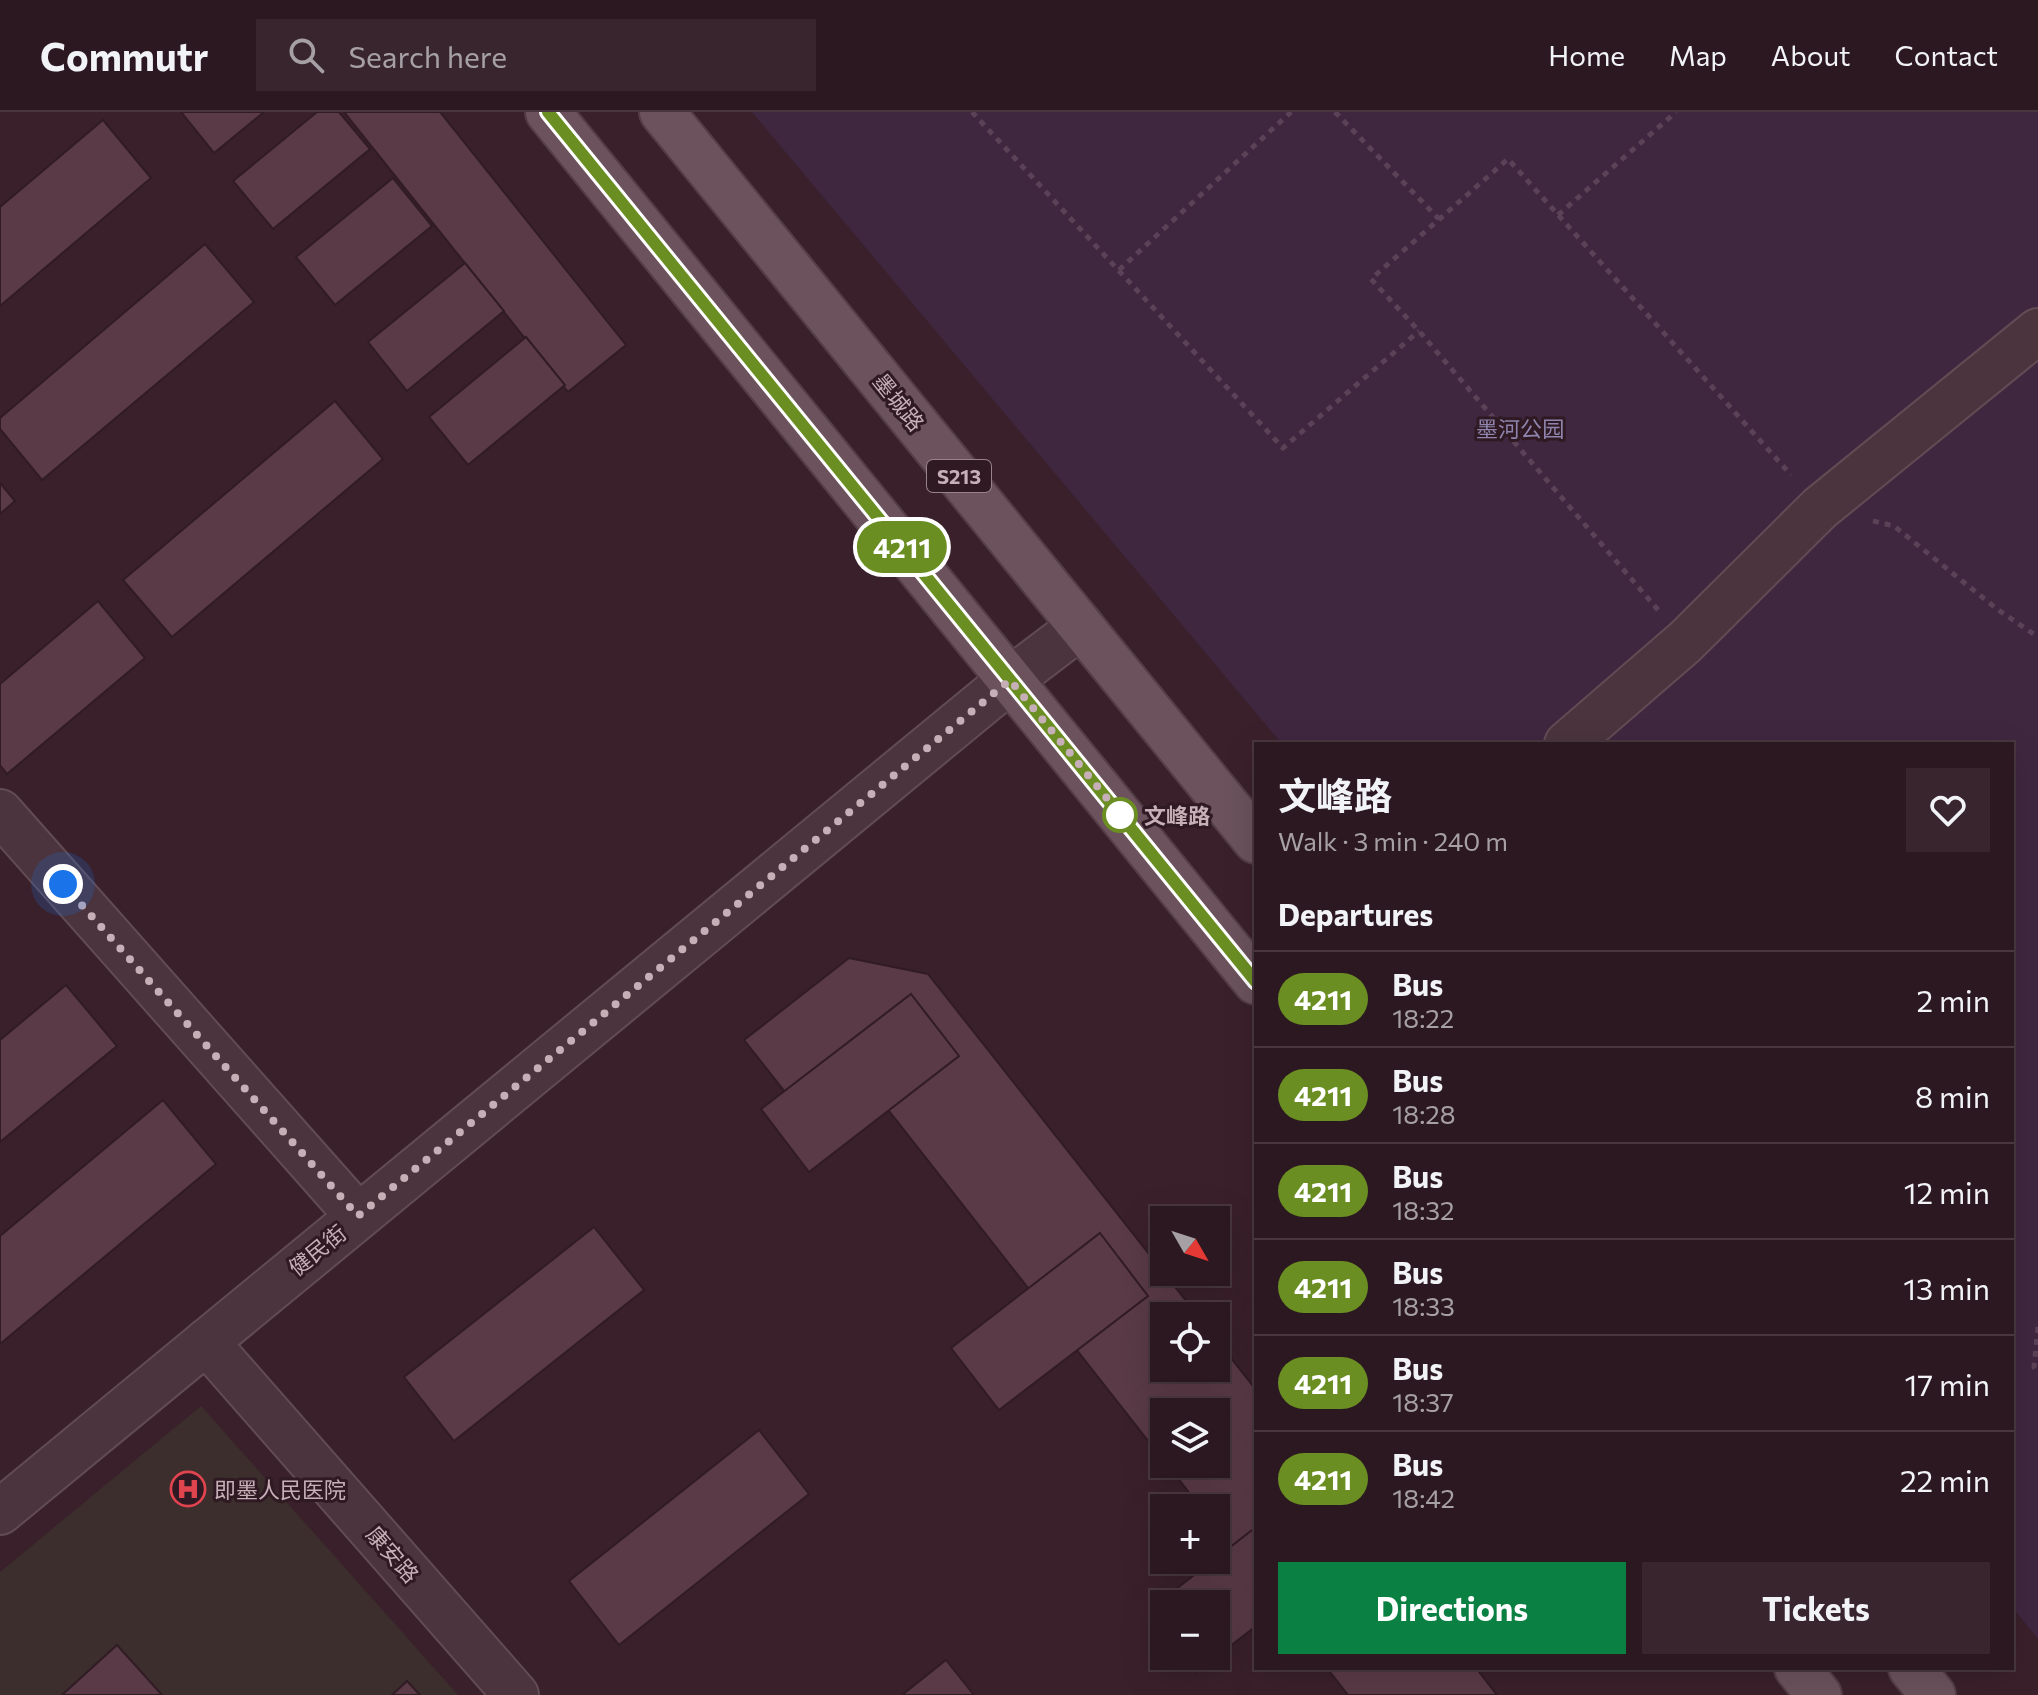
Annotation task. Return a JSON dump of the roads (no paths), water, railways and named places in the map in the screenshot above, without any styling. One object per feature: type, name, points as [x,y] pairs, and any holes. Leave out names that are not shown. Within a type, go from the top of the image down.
[{"type":"main road","points":[[548,112],[1254,980]]},
{"type":"main road","name":"墨城路","points":[[662,112],[1254,839]]},
{"type":"main road","points":[[1799,1670],[1819,1695]]},
{"type":"main road","points":[[1913,1670],[1933,1695]]},
{"type":"street","points":[[1569,742],[1685,642],[1820,508],[2038,331]]},
{"type":"street","name":"健民街","points":[[0,1512],[1010,680],[1081,626]]},
{"type":"street","points":[[0,812],[358,1216]]},
{"type":"street","name":"康安路","points":[[206,1342],[516,1695]]},
{"type":"place","name":"文峰路","points":[[1120,815]]},
{"type":"place","name":"即墨人民医院","points":[[188,1489]]},
{"type":"park label","name":"墨河公园","points":[[1520,428]]}]
